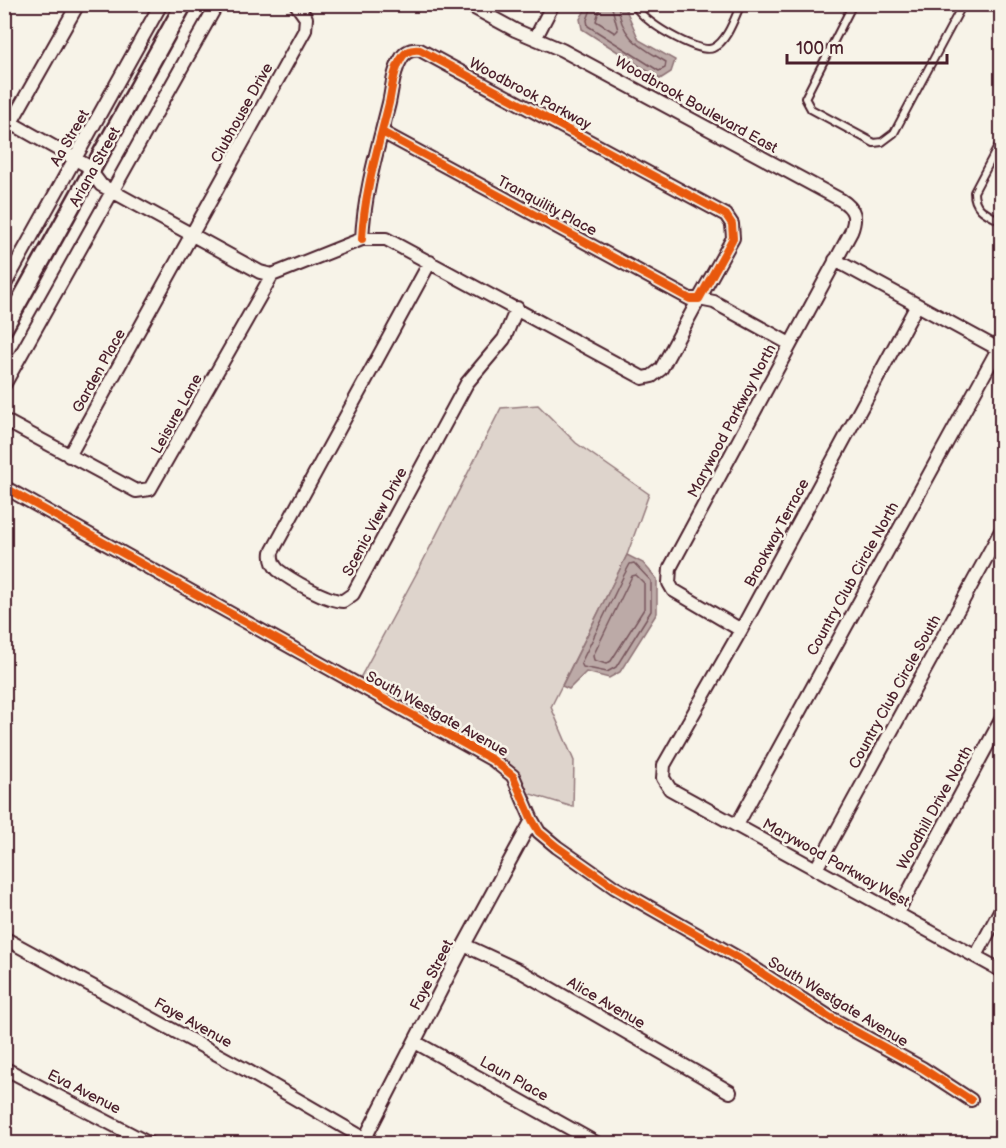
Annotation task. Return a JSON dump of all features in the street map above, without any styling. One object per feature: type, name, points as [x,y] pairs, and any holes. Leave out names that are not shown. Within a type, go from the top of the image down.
[{"type":"street","points":[[4,135],[8,121],[78,4]]},
{"type":"street","name":"Aa Street","points":[[4,285],[161,4]]},
{"type":"street","name":"Ariana Street","points":[[4,329],[184,4]]},
{"type":"street","points":[[4,385],[217,4]]},
{"type":"street","name":"Clubhouse Drive","points":[[191,236],[305,30],[306,18],[296,4]]},
{"type":"street","name":"Woodbrook Boulevard East","points":[[467,4],[514,30],[536,37],[842,200]]},
{"type":"street","points":[[536,37],[553,4]]},
{"type":"street","name":"Woodbrook Parkway","points":[[272,274],[362,239],[376,237],[394,242],[643,378],[652,376],[661,369],[733,238],[732,224],[726,216],[420,50],[407,52],[399,61],[363,216],[362,239]]},
{"type":"street","points":[[8,121],[86,165],[97,183],[191,236],[251,267],[272,274]]},
{"type":"street","name":"Tranquility Place","points":[[382,132],[690,299],[699,298]]},
{"type":"street","name":"Marywood Parkway North","points":[[741,630],[673,590],[668,575],[856,220],[854,213],[842,200]]},
{"type":"street","name":"Garden Place","points":[[69,456],[191,236]]},
{"type":"street","points":[[835,260],[1000,350]]},
{"type":"street","name":"Scenic View Drive","points":[[430,262],[272,552],[272,559],[278,570],[331,600],[343,601],[353,594],[467,383],[504,339],[517,308]]},
{"type":"street","name":"Leisure Lane","points":[[69,456],[136,491],[146,491],[153,486],[272,274]]},
{"type":"street","points":[[699,298],[714,302],[790,344]]},
{"type":"street","name":"Brookway Terrace","points":[[663,775],[664,765],[741,630],[917,305]]},
{"type":"street","name":"Country Club Circle North","points":[[737,825],[1000,350]]},
{"type":"street","points":[[4,420],[69,456]]},
{"type":"street","name":"South Westgate Avenue","points":[[4,487],[493,760],[513,776],[532,820],[548,840],[614,887],[740,959],[831,1017],[922,1068],[970,1100]]},
{"type":"street","name":"Country Club Circle South","points":[[816,869],[1002,529]]},
{"type":"street","name":"Woodhill Drive North","points":[[897,913],[1002,718]]},
{"type":"street","name":"Marywood Parkway West","points":[[663,775],[665,785],[670,789],[1002,970]]},
{"type":"street","name":"Faye Street","points":[[363,1141],[464,945],[532,820]]},
{"type":"street","points":[[976,956],[1002,907]]},
{"type":"street","name":"Faye Avenue","points":[[4,938],[226,1059],[363,1141]]},
{"type":"street","name":"Alice Avenue","points":[[464,945],[520,971],[730,1092]]},
{"type":"street","name":"Laun Place","points":[[415,1042],[598,1143]]},
{"type":"street","name":"Eva Avenue","points":[[4,1068],[150,1143]]},
{"type":"lane","points":[[635,4],[636,10],[644,19],[703,50],[715,48],[721,42],[741,4]]},
{"type":"lane","points":[[853,4],[805,98],[810,109],[874,143],[882,142],[894,133],[963,4]]},
{"type":"lane","points":[[1002,139],[974,192],[974,200],[980,210],[1002,222]]},
{"type":"shaded area","points":[[538,405],[576,443],[649,494],[627,555],[551,707],[574,761],[573,807],[527,793],[517,773],[496,755],[359,680],[501,408]]},
{"type":"water","points":[[588,5],[624,5],[639,40],[675,60],[671,72],[660,79],[582,29],[580,19]]},
{"type":"water","points":[[627,555],[643,563],[657,579],[657,613],[620,672],[609,678],[586,672],[569,689],[562,686]]},
{"type":"cycle path","points":[[362,239],[369,188],[394,75],[405,54],[417,50],[726,215],[732,224],[733,238],[699,299],[690,299],[382,132]]},
{"type":"cycle path","points":[[4,487],[493,760],[513,776],[539,832],[557,847],[614,887],[740,959],[831,1018],[922,1068],[971,1100]]}]
